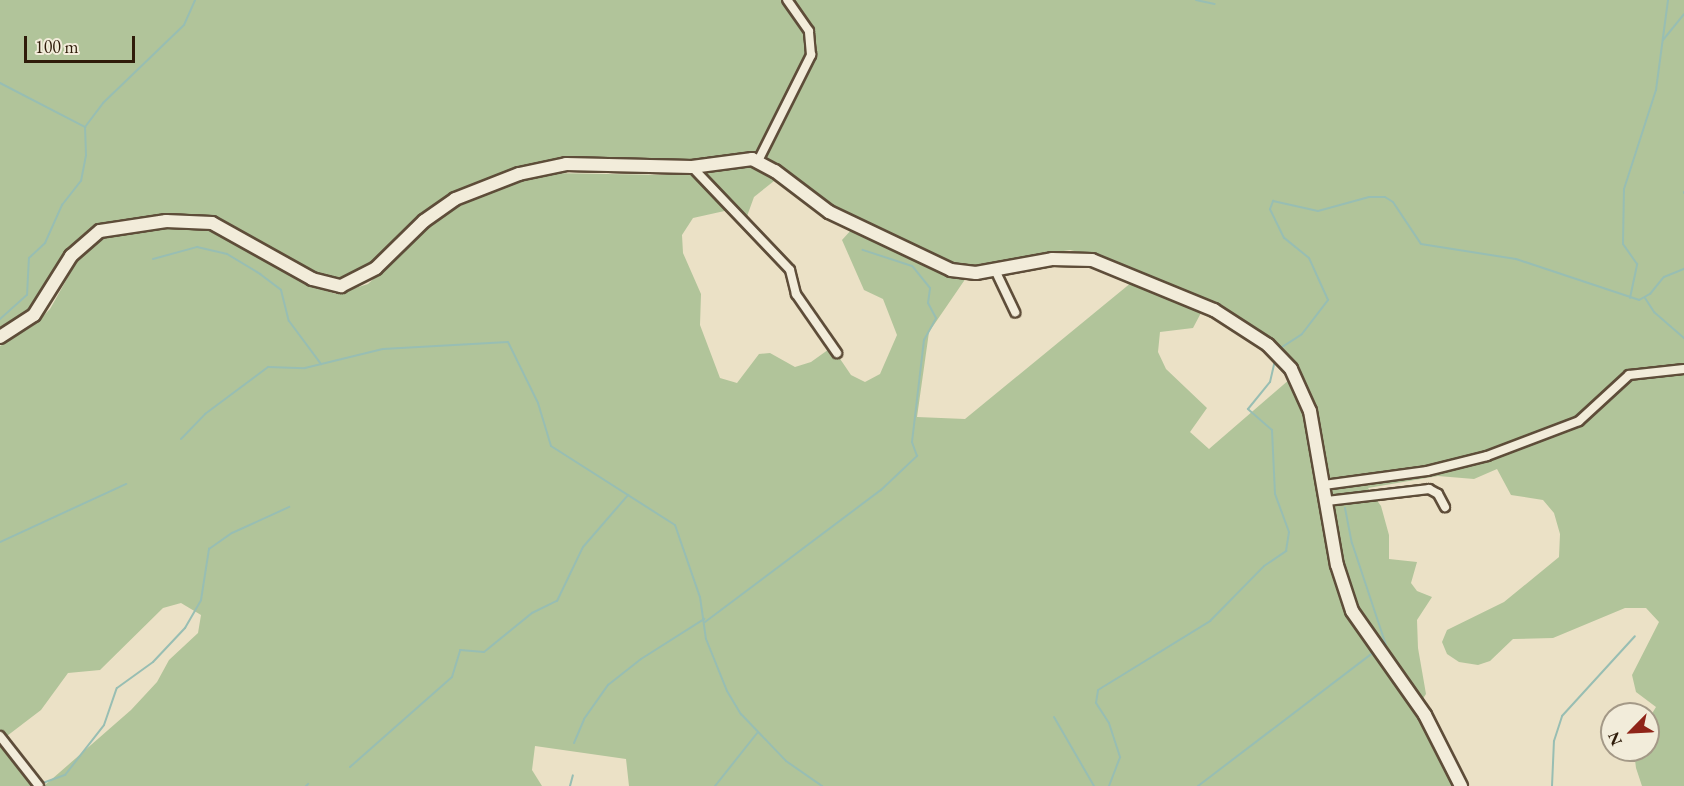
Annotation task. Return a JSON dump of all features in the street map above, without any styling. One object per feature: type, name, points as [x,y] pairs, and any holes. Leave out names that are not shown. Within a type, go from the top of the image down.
[{"type":"street","points":[[758,161],[811,54],[809,31],[787,0]]},
{"type":"street","points":[[0,337],[34,315],[71,256],[100,231],[166,221],[212,223],[312,279],[341,286],[376,268],[437,210],[509,177],[566,164],[692,167],[738,159],[758,161],[829,212],[934,262],[965,272],[995,270],[1061,258],[1092,260],[1176,292],[1242,327],[1268,345],[1299,383],[1312,420],[1341,584],[1352,611],[1425,715],[1461,786]]},
{"type":"street","points":[[692,167],[790,270],[796,294],[837,353]]},
{"type":"street","points":[[995,270],[1015,312]]},
{"type":"street","points":[[1324,485],[1427,471],[1487,456],[1579,421],[1629,375],[1684,369]]},
{"type":"street","points":[[1327,501],[1429,489],[1438,494],[1445,507]]},
{"type":"street","points":[[0,736],[39,786]]},
{"type":"green space","points":[[0,0],[1684,0],[1684,786],[1642,786],[1636,768],[1635,762],[1660,762],[1660,702],[1649,702],[1636,692],[1632,675],[1659,622],[1646,608],[1625,608],[1553,638],[1513,639],[1490,661],[1478,665],[1459,662],[1447,654],[1442,642],[1447,630],[1504,602],[1559,557],[1560,534],[1554,513],[1543,500],[1511,495],[1497,469],[1474,479],[1438,476],[1368,488],[1381,506],[1389,535],[1389,559],[1417,562],[1411,583],[1417,591],[1432,597],[1417,620],[1418,648],[1426,694],[1422,700],[1366,623],[1349,588],[1312,397],[1296,366],[1272,341],[1099,257],[1070,250],[967,266],[949,264],[826,204],[750,151],[691,162],[583,161],[486,181],[382,259],[336,283],[313,275],[220,222],[176,216],[116,220],[83,234],[71,248],[41,302],[0,334]]},
{"type":"green space","points":[[747,162],[774,181],[754,197],[746,219],[729,210],[693,218],[682,235],[683,253],[701,294],[700,325],[720,378],[737,383],[759,354],[770,353],[795,367],[811,362],[832,347],[851,375],[865,382],[880,374],[897,335],[883,299],[864,290],[842,240],[852,229],[945,274],[966,278],[929,332],[917,417],[965,419],[1132,282],[1202,311],[1193,328],[1160,332],[1158,352],[1166,369],[1207,408],[1190,432],[1209,449],[1290,379],[1310,434],[1339,591],[1356,629],[1427,724],[1457,786],[629,786],[626,759],[535,746],[532,770],[542,786],[44,786],[131,710],[157,682],[169,660],[198,633],[201,615],[181,603],[163,608],[100,670],[68,673],[41,710],[3,739],[38,786],[0,786],[0,346],[34,325],[50,309],[81,254],[102,236],[118,231],[195,227],[216,232],[308,285],[336,294],[368,284],[444,214],[489,192],[550,173],[664,175]]},
{"type":"waterway","points":[[0,319],[27,295],[29,258],[45,243],[62,205],[81,181],[86,155],[85,127],[103,103],[184,25],[195,0]]},
{"type":"waterway","points":[[1196,0],[1215,4]]},
{"type":"waterway","points":[[1630,298],[1637,264],[1623,244],[1624,189],[1656,90],[1668,0]]},
{"type":"waterway","points":[[1663,40],[1684,14]]},
{"type":"waterway","points":[[0,83],[85,127]]},
{"type":"waterway","points":[[1279,349],[1302,334],[1328,300],[1309,258],[1284,238],[1270,209],[1273,201],[1318,211],[1369,197],[1385,197],[1393,202],[1421,244],[1516,259],[1639,300],[1650,294],[1664,277],[1684,269]]},
{"type":"waterway","points":[[153,259],[197,247],[227,254],[260,274],[281,290],[289,321],[321,364]]},
{"type":"waterway","points":[[705,622],[881,490],[917,456],[912,442],[924,340],[936,318],[928,303],[930,288],[912,266],[863,250]]},
{"type":"waterway","points":[[1645,298],[1654,312],[1684,338]]},
{"type":"waterway","points":[[181,439],[205,414],[268,367],[305,368],[383,349],[508,342],[538,403],[551,446],[675,525],[700,597],[706,639],[727,691],[741,714],[786,761],[822,786]]},
{"type":"waterway","points":[[1109,786],[1120,757],[1109,723],[1096,703],[1098,690],[1210,621],[1264,566],[1286,551],[1289,532],[1275,494],[1272,430],[1248,409],[1270,382],[1275,360]]},
{"type":"waterway","points":[[0,542],[126,484]]},
{"type":"waterway","points":[[350,767],[452,677],[460,650],[484,652],[532,613],[557,601],[583,547],[628,495]]},
{"type":"waterway","points":[[40,784],[65,775],[104,725],[117,688],[153,662],[185,628],[201,600],[209,549],[232,533],[289,507]]},
{"type":"waterway","points":[[1345,508],[1352,543],[1386,645],[1382,647]]},
{"type":"waterway","points":[[574,743],[584,719],[608,685],[641,659],[704,619]]},
{"type":"waterway","points":[[1552,786],[1554,741],[1562,716],[1635,636]]},
{"type":"waterway","points":[[1198,786],[1375,651]]},
{"type":"waterway","points":[[1054,717],[1094,786]]},
{"type":"waterway","points":[[715,786],[758,732]]},
{"type":"waterway","points":[[570,786],[573,775]]}]
